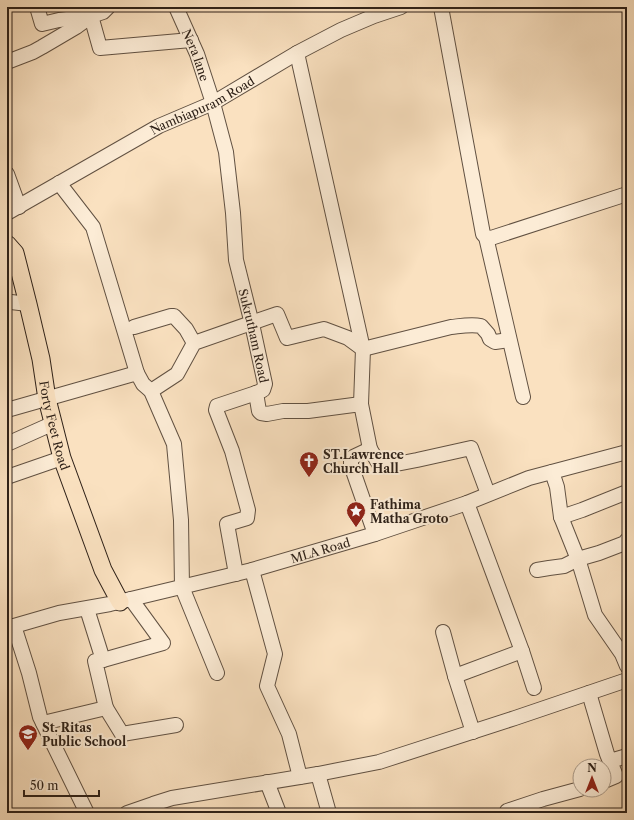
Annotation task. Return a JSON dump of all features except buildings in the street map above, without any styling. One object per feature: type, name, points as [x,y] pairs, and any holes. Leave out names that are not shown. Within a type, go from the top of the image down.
[{"type":"main road","name":"Forty Feet Road","points":[[7,244],[15,253],[42,359],[47,399],[62,458],[103,570],[126,601]]},
{"type":"street","points":[[36,7],[42,24],[59,20],[91,16],[103,12],[108,7]]},
{"type":"street","name":"Nera lane","points":[[176,7],[197,54],[213,103]]},
{"type":"street","name":"Nambiapuram Road","points":[[13,210],[159,126],[213,103],[297,53],[341,30],[374,16],[401,7]]},
{"type":"street","points":[[441,7],[483,234],[486,237],[523,397]]},
{"type":"street","points":[[91,16],[100,48],[191,40]]},
{"type":"street","points":[[7,62],[33,52],[76,27],[91,16]]},
{"type":"street","points":[[297,53],[363,349],[361,404],[370,449],[381,466],[471,448],[488,494]]},
{"type":"street","name":"Sukrutham Road","points":[[213,103],[226,152],[233,213],[236,260],[265,384],[263,390],[256,393],[259,411],[267,414],[283,411],[308,411],[361,404]]},
{"type":"street","points":[[7,174],[13,210]]},
{"type":"street","points":[[59,183],[93,228],[137,373],[143,384],[151,391],[174,444],[181,520],[182,587],[217,673]]},
{"type":"street","points":[[486,237],[491,238],[627,194]]},
{"type":"street","points":[[7,303],[12,302],[28,304]]},
{"type":"street","points":[[151,391],[177,374],[194,343],[252,324],[276,314],[287,338],[324,330],[348,338],[363,349],[463,325],[481,326],[488,334],[490,339],[495,342],[510,340]]},
{"type":"street","points":[[134,327],[174,316],[186,329],[194,343]]},
{"type":"street","points":[[7,410],[137,373]]},
{"type":"street","points":[[236,574],[227,524],[246,518],[248,510],[232,451],[216,410],[216,406],[256,393]]},
{"type":"street","points":[[7,444],[54,422]]},
{"type":"street","points":[[370,449],[351,458],[351,465],[375,534]]},
{"type":"street","name":"MLA Road","points":[[10,627],[59,613],[126,601],[252,570],[375,534],[467,502],[529,478],[627,452]]},
{"type":"street","points":[[7,477],[62,458]]},
{"type":"street","points":[[552,472],[557,486],[561,517],[578,559],[595,615],[622,654],[627,666]]},
{"type":"street","points":[[561,517],[626,495]]},
{"type":"street","points":[[467,502],[522,651],[534,688]]},
{"type":"street","points":[[537,570],[564,566],[578,559],[625,543],[627,540]]},
{"type":"street","points":[[252,570],[275,654],[267,686],[289,734],[300,777]]},
{"type":"street","points":[[126,601],[163,643],[95,661],[106,708],[122,734],[176,725]]},
{"type":"street","points":[[87,608],[103,660]]},
{"type":"street","points":[[10,627],[29,674],[40,718],[87,813]]},
{"type":"street","points":[[443,632],[473,732]]},
{"type":"street","points":[[455,676],[522,651]]},
{"type":"street","points":[[127,813],[172,798],[318,774],[379,762],[627,680]]},
{"type":"street","points":[[590,693],[609,758]]},
{"type":"street","points":[[43,723],[106,708]]},
{"type":"street","points":[[612,760],[627,756]]},
{"type":"street","points":[[612,766],[616,776],[612,777]]},
{"type":"street","points":[[318,774],[329,813]]},
{"type":"street","points":[[267,782],[279,813]]},
{"type":"street","points":[[505,812],[572,791]]},
{"type":"place","name":"ST.Lawrence Church Hall","points":[[309,478]]},
{"type":"place","name":"Fathima Matha Groto","points":[[356,528]]},
{"type":"place","name":"St. Ritas Public School","points":[[28,751]]}]
